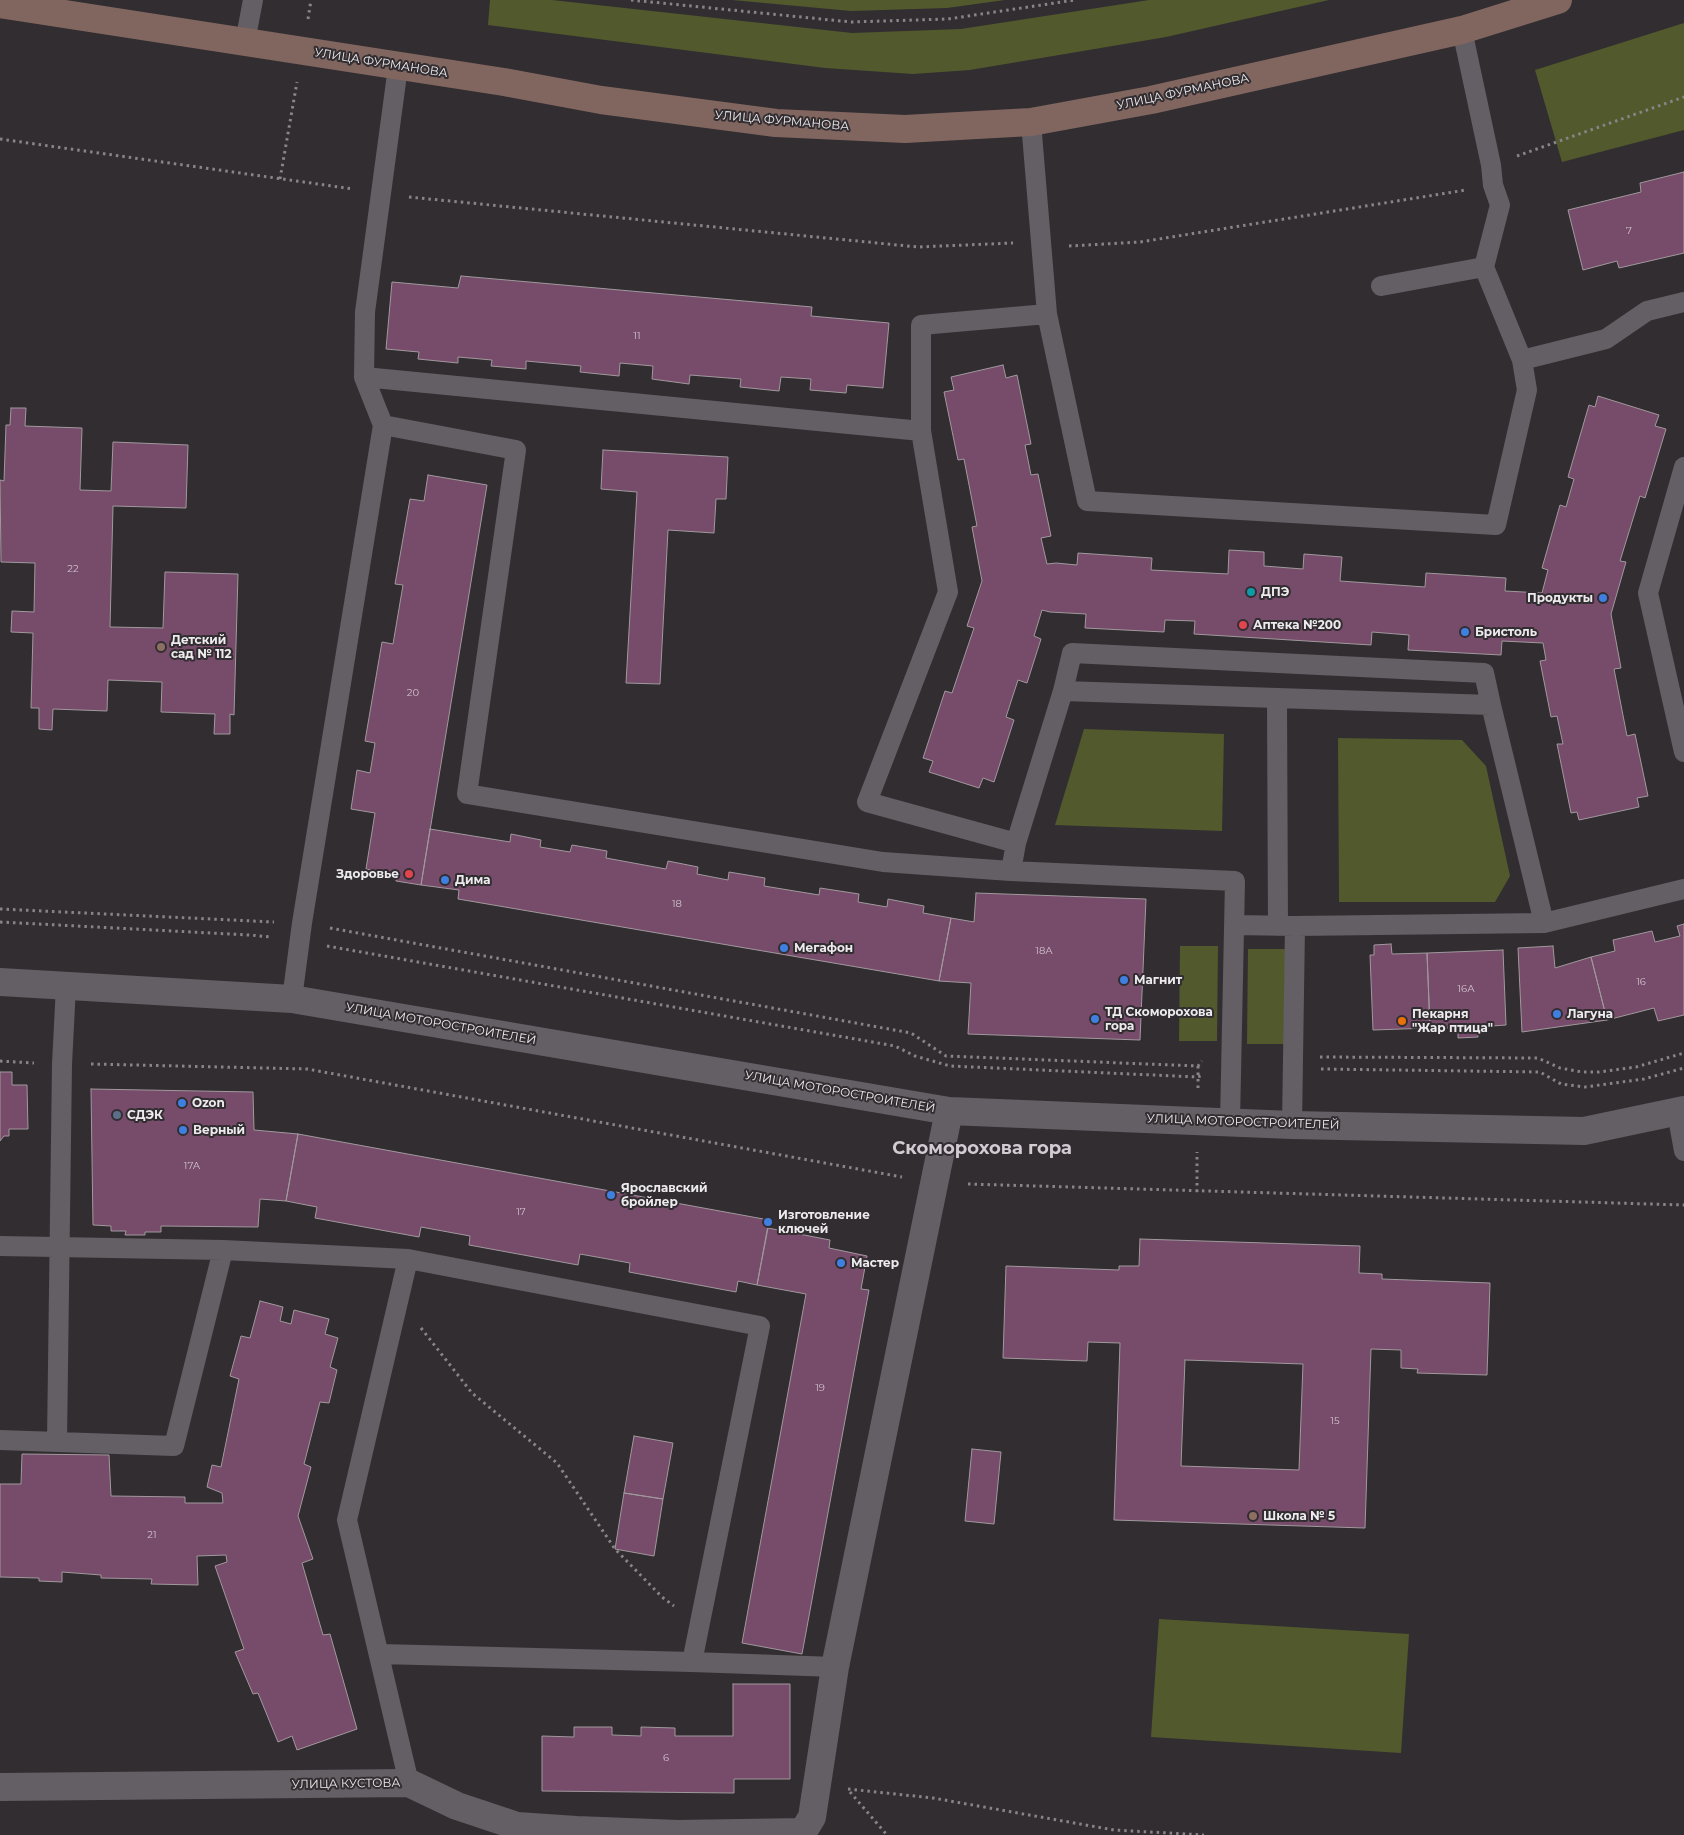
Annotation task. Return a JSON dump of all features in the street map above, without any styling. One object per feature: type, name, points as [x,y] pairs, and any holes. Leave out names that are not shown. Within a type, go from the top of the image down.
[{"type":"main road","name":"УЛИЦА ФУРМАНОВА","points":[[0,4],[504,82],[600,100],[776,123],[905,129],[1031,122],[1151,100],[1462,30],[1558,0]]},
{"type":"street","name":"УЛИЦА МОТОРОСТРОИТЕЛЕЙ","points":[[0,982],[292,999],[949,1111],[1292,1125],[1584,1131],[1680,1111]]},
{"type":"street","points":[[805,1828],[821,1760],[835,1667],[949,1111]]},
{"type":"street","name":"УЛИЦА КУСТОВА","points":[[0,1787],[409,1783],[503,1829],[517,1826],[585,1832],[678,1834],[805,1828]]},
{"type":"lane","points":[[245,42],[253,0]]},
{"type":"lane","points":[[1031,122],[1046,314],[1087,502],[1496,525],[1527,390],[1522,360],[1484,267],[1500,205],[1493,185],[1491,165],[1462,30]]},
{"type":"lane","points":[[292,999],[382,425],[364,377],[365,312],[398,67]]},
{"type":"lane","points":[[1381,286],[1484,267]]},
{"type":"lane","points":[[1522,360],[1606,339],[1647,311],[1684,302]]},
{"type":"lane","points":[[1016,843],[868,802],[948,592],[921,431],[921,325],[1046,314]]},
{"type":"lane","points":[[364,377],[921,431]]},
{"type":"lane","points":[[382,425],[516,450],[467,794],[883,862],[1011,871],[1235,881],[1230,1122]]},
{"type":"lane","points":[[1684,467],[1648,592],[1684,752]]},
{"type":"lane","points":[[1011,871],[1016,843],[1063,691],[1072,653],[1484,673],[1544,923]]},
{"type":"lane","points":[[1063,691],[1491,705]]},
{"type":"lane","points":[[1277,699],[1293,1064],[1292,1125]]},
{"type":"lane","points":[[1235,924],[1286,926],[1544,923],[1684,888]]},
{"type":"lane","points":[[57,1441],[62,1064],[66,986]]},
{"type":"lane","points":[[1680,1111],[1684,1151]]},
{"type":"lane","points":[[0,1246],[223,1250],[408,1259],[760,1326],[692,1662]]},
{"type":"lane","points":[[0,1440],[174,1446],[223,1250]]},
{"type":"lane","points":[[408,1259],[347,1520],[409,1783]]},
{"type":"lane","points":[[380,1654],[835,1667]]},
{"type":"path","points":[[280,178],[311,0]]},
{"type":"path","points":[[632,0],[850,22],[948,19],[1075,0]]},
{"type":"path","points":[[1491,165],[1684,97]]},
{"type":"path","points":[[0,139],[447,202],[918,247],[1140,242],[1493,185]]},
{"type":"path","points":[[0,909],[301,932],[911,1033],[946,1056],[1198,1066],[1206,1055],[1231,1063]]},
{"type":"path","points":[[0,922],[249,935],[301,932],[895,1046],[915,1056],[950,1066],[1198,1077],[1231,1063]]},
{"type":"path","points":[[1293,1064],[1538,1058],[1560,1068],[1582,1072],[1599,1072],[1636,1067],[1684,1054]]},
{"type":"path","points":[[0,1061],[307,1069],[934,1183],[1684,1205]]},
{"type":"path","points":[[1293,1064],[1326,1068],[1540,1072],[1561,1084],[1585,1087],[1644,1078],[1684,1068]]},
{"type":"path","points":[[399,1300],[472,1393],[557,1464],[615,1549],[662,1597],[700,1625]]},
{"type":"path","points":[[821,1760],[888,1835]]},
{"type":"path","points":[[805,1828],[848,1789],[932,1798],[1114,1830],[1204,1835]]},
{"type":"green space","points":[[490,0],[552,0],[852,33],[961,29],[1149,0],[1329,0],[1166,37],[970,70],[913,74],[825,68],[488,25]]},
{"type":"green space","points":[[732,0],[1005,0],[947,8],[851,11]]},
{"type":"green space","points":[[1684,23],[1684,130],[1562,162],[1535,70]]},
{"type":"green space","points":[[1084,729],[1224,734],[1222,831],[1055,825]]},
{"type":"green space","points":[[1338,738],[1462,740],[1486,766],[1510,876],[1495,902],[1339,902]]},
{"type":"green space","points":[[1180,946],[1218,946],[1217,1041],[1179,1041]]},
{"type":"green space","points":[[1248,949],[1286,949],[1285,1044],[1247,1044]]},
{"type":"green space","points":[[1159,1619],[1409,1634],[1401,1753],[1151,1737]]},
{"type":"building","points":[[1684,172],[1684,253],[1619,268],[1617,261],[1583,270],[1568,210],[1641,192],[1640,183]]},
{"type":"building","points":[[461,276],[812,307],[811,316],[889,323],[883,388],[847,385],[846,393],[810,390],[811,379],[781,377],[779,391],[740,387],[741,379],[690,375],[689,384],[652,379],[653,366],[620,363],[619,376],[580,372],[581,366],[526,361],[526,369],[491,366],[492,360],[458,357],[458,363],[418,359],[419,352],[386,349],[392,282],[458,288]]},
{"type":"building","name":"ДПЭ","points":[[1003,365],[1006,378],[1017,375],[1031,444],[1025,445],[1031,475],[1038,474],[1051,536],[1041,538],[1047,564],[1077,565],[1078,553],[1152,558],[1151,570],[1228,574],[1229,550],[1264,552],[1264,566],[1303,569],[1304,554],[1342,557],[1340,581],[1425,587],[1426,573],[1506,578],[1505,591],[1542,593],[1548,570],[1542,568],[1560,505],[1566,507],[1574,479],[1568,477],[1589,405],[1595,407],[1598,396],[1659,415],[1655,426],[1666,429],[1645,498],[1640,496],[1620,561],[1626,562],[1611,614],[1621,668],[1614,669],[1627,736],[1635,734],[1648,796],[1637,798],[1639,807],[1579,820],[1577,812],[1571,813],[1557,744],[1563,744],[1557,716],[1551,717],[1540,661],[1546,660],[1543,643],[1502,641],[1501,655],[1408,650],[1409,635],[1372,632],[1371,645],[1194,634],[1195,621],[1165,620],[1164,632],[1085,628],[1086,614],[1042,610],[1034,636],[1041,639],[1027,683],[1018,680],[1006,717],[1014,720],[994,782],[983,778],[979,788],[929,772],[933,761],[923,758],[945,691],[952,693],[974,628],[967,626],[982,581],[972,527],[977,526],[964,459],[958,460],[944,392],[954,390],[951,377]]},
{"type":"building","points":[[11,408],[26,408],[25,426],[82,428],[80,490],[111,491],[113,442],[188,445],[186,508],[113,506],[110,627],[163,628],[165,572],[238,574],[234,715],[230,714],[230,734],[214,734],[215,714],[161,712],[162,682],[108,680],[107,711],[53,709],[52,730],[39,729],[39,708],[31,708],[33,633],[11,632],[12,611],[34,612],[35,563],[1,562],[0,480],[4,481],[6,425],[10,425]]},
{"type":"building","points":[[603,450],[728,457],[726,499],[716,499],[714,533],[668,530],[660,684],[626,683],[637,492],[601,489]]},
{"type":"building","points":[[428,475],[487,485],[421,885],[396,881],[396,875],[366,869],[375,813],[351,809],[357,770],[370,773],[375,743],[365,741],[382,642],[393,644],[403,585],[395,584],[410,499],[424,501]]},
{"type":"building","points":[[430,829],[510,842],[511,834],[541,840],[540,847],[570,852],[572,845],[607,851],[606,858],[666,869],[668,861],[698,867],[697,874],[728,880],[729,872],[765,878],[764,886],[819,895],[820,888],[859,894],[858,902],[887,907],[888,899],[924,906],[923,913],[951,918],[939,981],[458,899],[459,890],[421,885]]},
{"type":"building","points":[[976,893],[1146,899],[1140,1040],[968,1034],[971,983],[939,981],[951,918],[974,922]]},
{"type":"building","points":[[1684,924],[1684,1015],[1658,1021],[1654,1008],[1607,1020],[1591,957],[1615,951],[1613,940],[1652,931],[1655,942],[1680,936],[1677,926]]},
{"type":"building","points":[[1391,944],[1392,954],[1427,953],[1430,1028],[1373,1030],[1370,955],[1374,955],[1374,945]]},
{"type":"building","points":[[1553,946],[1555,968],[1591,957],[1607,1020],[1522,1032],[1518,948]]},
{"type":"building","points":[[1503,950],[1506,1025],[1478,1027],[1478,1037],[1458,1038],[1458,1028],[1430,1028],[1427,953]]},
{"type":"building","points":[[0,1072],[12,1072],[12,1085],[27,1085],[28,1129],[9,1129],[9,1136],[4,1136],[0,1141]]},
{"type":"building","points":[[91,1089],[253,1092],[254,1130],[298,1134],[286,1201],[260,1199],[258,1227],[161,1226],[161,1232],[145,1232],[145,1235],[125,1235],[126,1231],[111,1231],[111,1226],[93,1225]]},
{"type":"building","points":[[298,1134],[769,1220],[757,1285],[738,1281],[736,1292],[629,1272],[630,1263],[580,1254],[578,1265],[469,1245],[470,1236],[421,1227],[419,1237],[315,1218],[317,1207],[286,1201]]},
{"type":"building","points":[[768,1228],[830,1240],[829,1248],[867,1256],[861,1289],[869,1290],[802,1654],[742,1643],[806,1294],[757,1285]]},
{"type":"building","points":[[1140,1239],[1360,1246],[1359,1273],[1382,1274],[1382,1279],[1490,1283],[1487,1375],[1417,1373],[1418,1369],[1401,1368],[1401,1350],[1371,1349],[1365,1528],[1114,1520],[1120,1343],[1088,1342],[1087,1361],[1003,1358],[1006,1266],[1119,1270],[1119,1266],[1139,1266]],"holes":[[[1185,1360],[1303,1364],[1299,1470],[1181,1466]]]},
{"type":"building","points":[[260,1301],[283,1307],[280,1321],[291,1324],[294,1310],[329,1319],[325,1334],[338,1338],[330,1367],[337,1370],[329,1403],[320,1402],[304,1464],[311,1467],[298,1516],[313,1559],[302,1563],[323,1635],[330,1634],[357,1729],[297,1750],[292,1736],[278,1742],[258,1693],[253,1694],[235,1652],[244,1649],[215,1566],[227,1562],[226,1555],[197,1556],[198,1585],[151,1584],[152,1579],[101,1578],[101,1575],[62,1572],[62,1582],[39,1581],[39,1578],[0,1577],[0,1484],[21,1484],[22,1454],[109,1455],[111,1496],[185,1497],[185,1503],[223,1503],[222,1493],[207,1487],[212,1465],[221,1467],[239,1379],[230,1376],[241,1336],[250,1338]]},
{"type":"building","points":[[634,1436],[673,1443],[663,1499],[624,1493]]},
{"type":"building","points":[[972,1449],[1001,1452],[994,1524],[965,1521]]},
{"type":"building","points":[[624,1493],[663,1499],[654,1556],[615,1549]]},
{"type":"building","points":[[733,1684],[790,1684],[790,1779],[734,1779],[734,1793],[542,1791],[542,1736],[574,1737],[574,1727],[612,1727],[612,1735],[641,1736],[641,1727],[675,1728],[675,1736],[733,1736]]},
{"type":"place","name":"ДПЭ","points":[[1251,592]]},
{"type":"place","name":"Продукты","points":[[1603,598]]},
{"type":"place","name":"Аптека №200","points":[[1243,625]]},
{"type":"place","name":"Бристоль","points":[[1465,632]]},
{"type":"place","name":"Детский сад № 112","points":[[161,647]]},
{"type":"place","name":"Здоровье","points":[[409,874]]},
{"type":"place","name":"Дима","points":[[445,880]]},
{"type":"place","name":"Мегафон","points":[[784,948]]},
{"type":"place","name":"Магнит","points":[[1124,980]]},
{"type":"place","name":"Лагуна","points":[[1557,1014]]},
{"type":"place","name":"ТД Скоморохова гора","points":[[1095,1019]]},
{"type":"place","name":"Пекарня \"Жар птица\"","points":[[1402,1021]]},
{"type":"place","name":"Ozon","points":[[182,1103]]},
{"type":"place","name":"СДЭК","points":[[117,1115]]},
{"type":"place","name":"Верный","points":[[183,1130]]},
{"type":"place","name":"Ярославский бройлер","points":[[611,1195]]},
{"type":"place","name":"Изготовление ключей","points":[[768,1222]]},
{"type":"place","name":"Мастер","points":[[841,1263]]},
{"type":"place","name":"Школа № 5","points":[[1253,1516]]},
{"type":"district","name":"Скоморохова гора","points":[[982,1149]]}]
